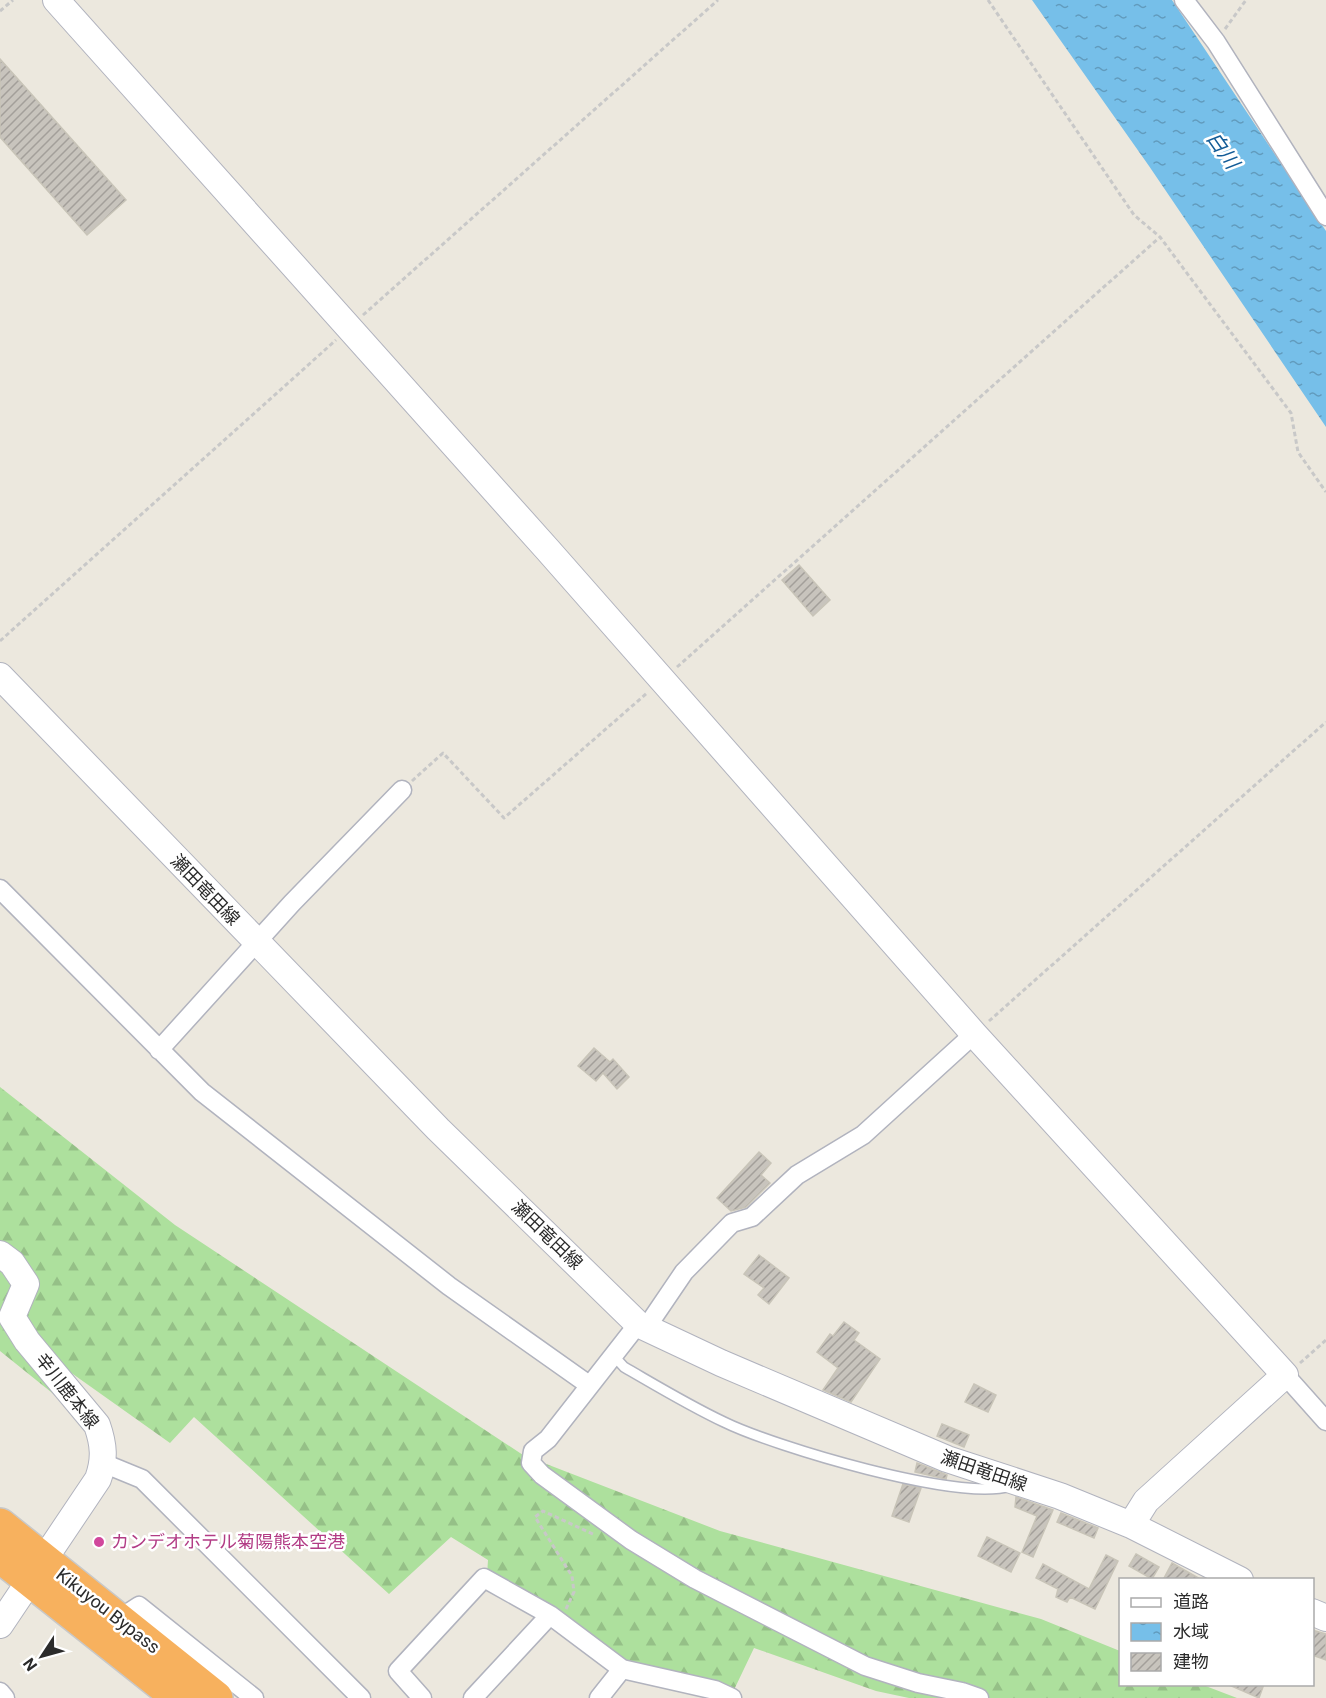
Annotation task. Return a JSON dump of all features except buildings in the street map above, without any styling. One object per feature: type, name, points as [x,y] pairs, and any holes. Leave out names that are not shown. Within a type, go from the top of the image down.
[{"type":"highway","name":"Kikuyou Bypass","points":[[0,1525],[37,1570],[179,1698]]},
{"type":"highway","name":"Kikuyou Bypass","points":[[0,1556],[37,1570],[119,1619],[216,1698]]},
{"type":"street","points":[[56,0],[547,549],[974,1034],[1326,1421]]},
{"type":"street","points":[[1184,0],[1216,42],[1326,216]]},
{"type":"street","name":"瀬田竜田線","points":[[0,676],[256,943],[438,1128],[642,1326],[721,1363],[947,1459],[1131,1525],[1236,1578]]},
{"type":"street","points":[[159,1050],[256,943],[402,790]]},
{"type":"street","points":[[0,889],[202,1092],[270,1149],[449,1286],[589,1385]]},
{"type":"street","points":[[970,1696],[915,1691],[694,1579],[632,1540],[571,1497],[531,1463],[533,1451],[548,1439],[613,1355],[642,1326],[684,1272],[732,1223],[752,1217],[797,1175],[863,1135],[974,1034]]},
{"type":"street","name":"辛川鹿本線","points":[[0,1254],[12,1263],[26,1284],[12,1317],[27,1341],[96,1425],[103,1442],[103,1463]]},
{"type":"street","points":[[1131,1525],[1146,1501],[1285,1375]]},
{"type":"street","points":[[0,1625],[98,1479],[103,1463],[142,1479],[361,1698]]},
{"type":"street","points":[[422,1698],[398,1671],[484,1578],[555,1619],[622,1669],[732,1698]]},
{"type":"street","points":[[119,1619],[139,1606],[254,1698]]},
{"type":"street","points":[[473,1698],[555,1619]]},
{"type":"street","points":[[599,1698],[622,1669]]},
{"type":"street","points":[[0,1692],[5,1698]]},
{"type":"lane","points":[[613,1355],[624,1367],[724,1423],[785,1446],[943,1485],[1000,1489],[1019,1483]]},
{"type":"path","points":[[0,11],[13,0]]},
{"type":"path","points":[[0,641],[718,0]]},
{"type":"path","points":[[988,0],[1134,215],[1160,237],[1291,413],[1298,452],[1326,492]]},
{"type":"path","points":[[1216,42],[1246,0]]},
{"type":"path","points":[[402,790],[443,753],[504,818],[1160,237]]},
{"type":"path","points":[[974,1034],[1326,722]]},
{"type":"path","points":[[1285,1375],[1326,1340]]},
{"type":"path","points":[[555,1619],[574,1592],[573,1576],[535,1517],[543,1511],[590,1534],[632,1540]]},
{"type":"green space","points":[[0,1087],[175,1225],[523,1455],[720,1531],[1041,1619],[1119,1651],[1119,1686],[1206,1686],[1237,1698],[909,1698],[876,1691],[754,1648],[732,1694],[625,1664],[487,1575],[488,1560],[451,1537],[389,1594],[194,1417],[170,1443],[70,1372],[56,1396],[0,1351]]},
{"type":"water","name":"白川","points":[[1032,0],[1172,0],[1326,231],[1326,427],[1149,166]]},
{"type":"place","name":"カンデオホテル菊陽熊本空港","points":[[99,1542]]}]
